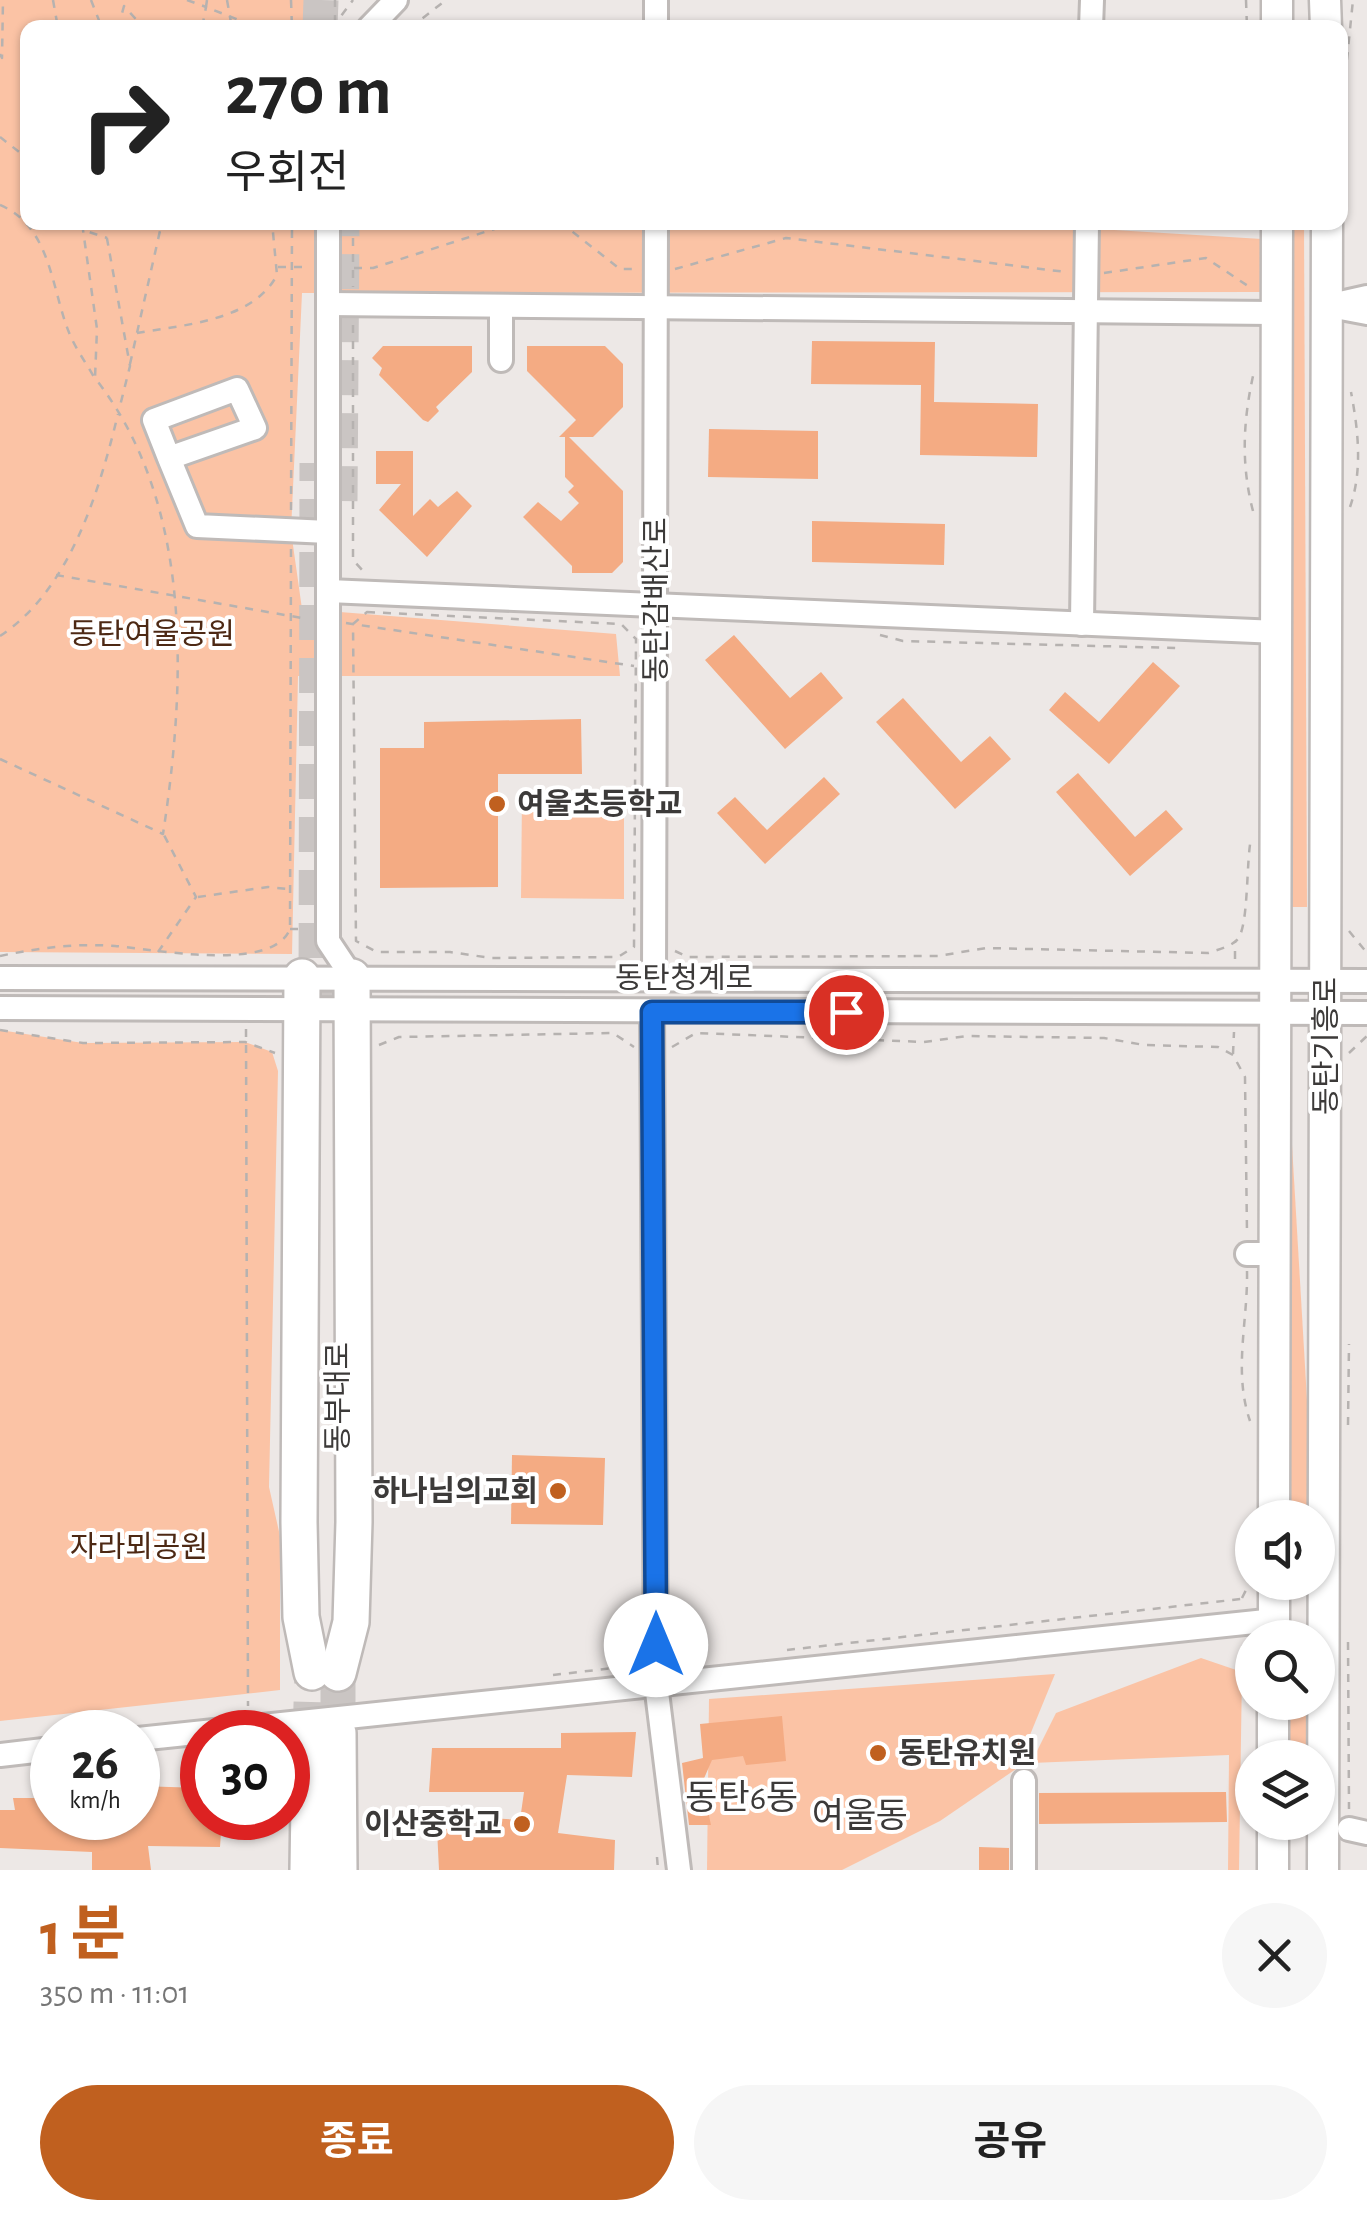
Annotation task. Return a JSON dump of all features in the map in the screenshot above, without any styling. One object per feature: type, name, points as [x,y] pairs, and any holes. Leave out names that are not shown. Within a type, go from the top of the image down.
[{"type":"highway","points":[[302,994],[327,1112]]},
{"type":"highway","points":[[327,1112],[352,994]]},
{"type":"highway","name":"동부대로","points":[[325,1673],[327,1112]]},
{"type":"highway","points":[[308,1870],[324,1735],[339,1870]]},
{"type":"main road","name":"동탄기흥로","points":[[1273,1500],[1261,1254],[1275,1108],[1277,230]]},
{"type":"main road","name":"동탄기흥로","points":[[1323,1870],[1326,230]]},
{"type":"main road","points":[[1275,1108],[1288,1096],[1301,1093],[1315,1096],[1326,1110]]},
{"type":"main road","points":[[1273,1840],[1273,1870]]},
{"type":"street","points":[[376,20],[396,0]]},
{"type":"street","points":[[328,230],[328,941],[352,994]]},
{"type":"street","name":"동탄감배산로","points":[[654,978],[656,230]]},
{"type":"street","points":[[1082,624],[1088,230]]},
{"type":"street","points":[[1327,306],[1367,297]]},
{"type":"street","points":[[328,304],[1278,313]]},
{"type":"street","points":[[501,306],[501,360]]},
{"type":"street","points":[[1327,306],[1367,313]]},
{"type":"street","points":[[169,458],[197,526],[328,532]]},
{"type":"street","points":[[328,591],[1276,632]]},
{"type":"street","points":[[302,994],[328,941]]},
{"type":"street","name":"동탄청계로","points":[[0,978],[352,994],[399,1012],[1367,1014]]},
{"type":"street","name":"동탄청계로","points":[[0,1008],[654,978],[1367,980]]},
{"type":"street","points":[[652,1012],[656,1684],[679,1870]]},
{"type":"street","points":[[160,1737],[656,1684],[1235,1632]]},
{"type":"street","points":[[0,1755],[30,1752]]},
{"type":"street","points":[[1024,1781],[1024,1870]]},
{"type":"path","points":[[0,58],[3,0]]},
{"type":"path","points":[[120,0],[137,20]]},
{"type":"path","points":[[187,0],[240,20]]},
{"type":"path","points":[[204,20],[207,0]]},
{"type":"path","points":[[227,0],[231,20]]},
{"type":"path","points":[[337,20],[353,0]]},
{"type":"path","points":[[420,20],[446,0]]},
{"type":"path","points":[[120,20],[124,6]]},
{"type":"path","points":[[31,230],[40,241],[70,334],[119,410],[162,518],[172,574],[177,640],[174,759],[163,834],[196,897]]},
{"type":"path","points":[[95,378],[97,329],[83,230],[108,238]]},
{"type":"path","points":[[106,230],[130,366]]},
{"type":"path","points":[[0,636],[30,616],[72,550],[109,451],[160,230]]},
{"type":"path","points":[[137,332],[199,322],[251,304],[275,280],[278,267],[273,230]]},
{"type":"path","points":[[0,956],[62,946],[116,946],[156,954],[276,948],[290,930],[292,230]]},
{"type":"path","points":[[353,230],[352,560],[368,576]]},
{"type":"path","points":[[278,267],[373,268],[491,230]]},
{"type":"path","points":[[570,230],[620,269],[688,268],[786,238],[1086,272],[1206,258],[1248,286]]},
{"type":"path","points":[[1255,365],[1244,414],[1244,476],[1256,526]]},
{"type":"path","points":[[367,612],[621,624],[632,632],[636,640],[634,947],[629,952],[618,957],[491,958],[450,952],[377,952],[356,942],[352,929],[353,624],[367,612]]},
{"type":"path","points":[[865,632],[903,642],[1190,649]]},
{"type":"path","points":[[0,759],[163,834]]},
{"type":"path","points":[[672,948],[688,958],[938,956],[986,948],[1208,953],[1235,942],[1244,929],[1245,866],[1252,838]]},
{"type":"path","points":[[156,954],[196,897],[268,887],[290,889]]},
{"type":"path","points":[[0,1030],[83,1043],[246,1042],[280,1054]]},
{"type":"path","points":[[371,1052],[392,1038],[512,1038],[541,1032],[613,1032],[633,1047]]},
{"type":"path","points":[[674,1047],[696,1032],[873,1041],[967,1036],[1104,1038],[1144,1045],[1218,1046],[1233,1056],[1246,1077],[1261,1254],[1240,1330],[1242,1398],[1252,1428]]},
{"type":"path","points":[[1346,1065],[1349,1051],[1367,1036]]},
{"type":"path","points":[[246,1042],[248,1708]]},
{"type":"path","points":[[782,1651],[1242,1600]]},
{"type":"green space","name":"동탄여울공원","points":[[0,0],[318,0],[318,20],[20,20],[20,230],[1113,230],[1262,239],[1261,292],[302,293],[291,531],[302,609],[616,634],[620,676],[298,676],[292,954],[0,952]]},
{"type":"green space","points":[[1286,230],[1304,230],[1307,907],[1288,907]]},
{"type":"green space","points":[[522,796],[624,797],[624,899],[521,898]]},
{"type":"green space","name":"자라뫼공원","points":[[0,1030],[83,1043],[245,1042],[272,1052],[278,1071],[269,1487],[280,1536],[280,1690],[99,1710],[30,1710],[30,1718],[0,1721]]},
{"type":"green space","points":[[1290,1111],[1307,1400],[1308,1500],[1291,1500],[1283,1114]]},
{"type":"green space","points":[[1201,1658],[1235,1670],[1235,1720],[1241,1720],[1241,1740],[1235,1740],[1235,1840],[1239,1840],[1239,1870],[1228,1870],[1229,1755],[1031,1763],[1056,1713]]},
{"type":"green space","points":[[1055,1674],[1016,1769],[940,1821],[842,1870],[707,1870],[709,1699]]},
{"type":"green space","points":[[1285,1720],[1309,1720],[1309,1740],[1285,1740]]},
{"type":"building","points":[[812,341],[935,342],[934,402],[1038,404],[1037,457],[920,455],[921,385],[811,384]]},
{"type":"building","points":[[383,346],[472,346],[472,372],[436,407],[439,411],[428,422],[379,375],[382,368],[372,358]]},
{"type":"building","points":[[527,346],[605,346],[623,364],[623,407],[593,437],[569,437],[623,491],[623,562],[612,573],[572,573],[572,566],[523,517],[538,502],[561,521],[579,503],[568,492],[574,486],[565,477],[565,437],[559,437],[576,420],[527,371]]},
{"type":"building","points":[[709,429],[818,431],[818,479],[708,477]]},
{"type":"building","points":[[376,451],[413,451],[413,516],[430,499],[438,507],[457,491],[472,506],[427,557],[379,510],[401,484],[376,484]]},
{"type":"building","points":[[812,521],[945,524],[944,565],[812,562]]},
{"type":"building","points":[[734,635],[790,698],[821,672],[843,698],[785,749],[705,660]]},
{"type":"building","points":[[1153,662],[1180,686],[1109,764],[1049,710],[1065,692],[1099,722]]},
{"type":"building","points":[[903,698],[961,762],[990,736],[1011,759],[955,809],[876,722]]},
{"type":"building","points":[[581,719],[582,774],[498,774],[498,887],[380,888],[380,748],[424,748],[424,722]]},
{"type":"building","points":[[1078,773],[1135,837],[1166,810],[1183,829],[1130,876],[1056,792]]},
{"type":"building","points":[[824,777],[840,794],[765,864],[717,813],[735,797],[767,830]]},
{"type":"building","name":"하나님의교회","points":[[512,1455],[605,1458],[603,1525],[511,1524]]},
{"type":"building","points":[[782,1716],[786,1761],[746,1765],[743,1756],[712,1760],[702,1783],[711,1825],[689,1825],[682,1763],[703,1758],[700,1724]]},
{"type":"building","points":[[636,1732],[632,1777],[567,1775],[558,1833],[615,1840],[614,1870],[439,1870],[437,1829],[490,1829],[490,1818],[520,1820],[524,1792],[429,1792],[432,1748],[561,1748],[561,1733]]},
{"type":"building","points":[[160,1787],[180,1787],[180,1840],[220,1840],[220,1847],[148,1846],[151,1870],[92,1870],[92,1852],[0,1848],[0,1810],[15,1810],[13,1798],[30,1798],[30,1840],[160,1840]]},
{"type":"building","points":[[1226,1792],[1227,1822],[1039,1824],[1039,1793]]},
{"type":"building","points":[[979,1847],[1009,1848],[1009,1870],[979,1870]]},
{"type":"tunnel","points":[[320,20],[321,0]]},
{"type":"tunnel","points":[[340,501],[342,230]]},
{"type":"tunnel","points":[[316,1011],[317,463]]},
{"type":"tunnel","points":[[310,1737],[312,1672]]},
{"type":"tunnel","points":[[338,1673],[338,1733]]},
{"type":"place","name":"여울초등학교","points":[[497,804]]},
{"type":"place","name":"하나님의교회","points":[[558,1491]]},
{"type":"place","name":"동탄유치원","points":[[878,1753]]},
{"type":"place","name":"이산중학교","points":[[522,1824]]},
{"type":"district","name":"동탄6동","points":[[742,1797]]},
{"type":"district","name":"여울동","points":[[860,1815]]},
{"type":"route","points":[[656,1645],[652,1012],[846,1012]]}]
